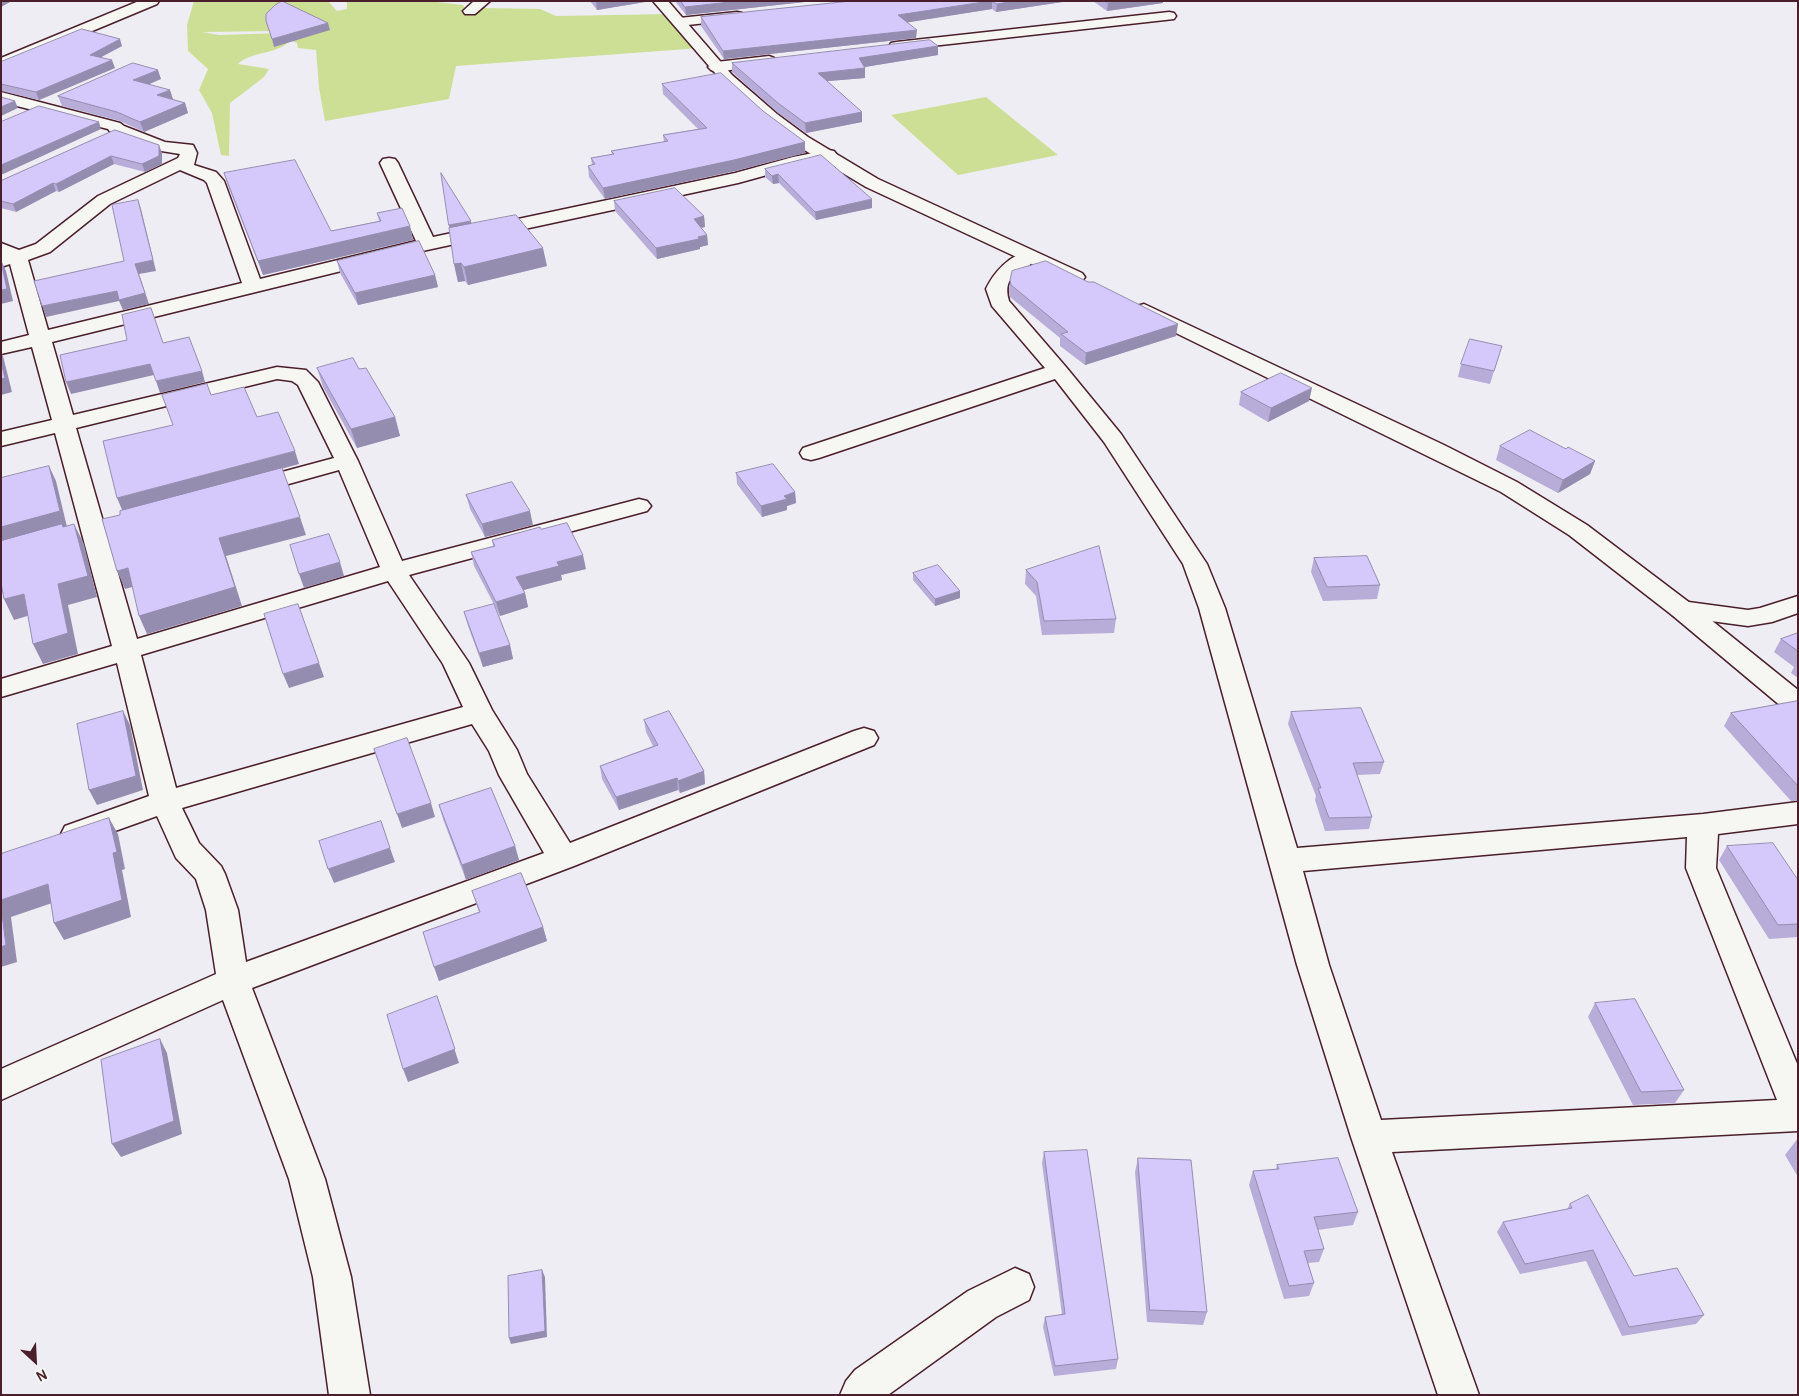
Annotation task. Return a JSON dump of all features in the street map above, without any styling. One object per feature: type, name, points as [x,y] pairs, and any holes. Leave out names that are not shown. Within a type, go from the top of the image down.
[{"type":"street","points":[[1,64],[83,28],[152,1]]},
{"type":"street","points":[[470,10],[484,1]]},
{"type":"street","points":[[660,1],[716,67],[771,118],[802,141],[872,183],[1028,257],[1092,284]]},
{"type":"street","points":[[679,22],[747,15]]},
{"type":"street","points":[[883,48],[1169,16]]},
{"type":"street","points":[[716,67],[785,59]]},
{"type":"street","points":[[17,117],[66,96]]},
{"type":"street","points":[[1,97],[114,126],[118,130],[148,143],[181,150],[188,149],[189,153],[185,165],[190,170],[210,176],[215,181],[253,287]]},
{"type":"street","points":[[102,137],[118,130]]},
{"type":"street","points":[[1,348],[427,244],[738,178],[794,162],[828,155]]},
{"type":"street","points":[[186,161],[104,200],[43,248],[7,256],[41,339],[127,651],[165,802],[187,850],[210,874],[222,910],[233,982],[307,1179],[332,1277],[350,1395]]},
{"type":"street","points":[[389,163],[427,244]]},
{"type":"street","points":[[1028,257],[1002,276],[996,289],[999,302],[1059,371],[1113,439],[1194,564],[1212,608],[1285,860],[1313,965],[1369,1137],[1459,1395]]},
{"type":"street","points":[[1126,301],[1509,487],[1578,530],[1681,609],[1798,705]]},
{"type":"street","points":[[811,453],[1059,371]]},
{"type":"street","points":[[1,440],[277,373],[298,375],[307,382],[347,461],[394,571],[456,663],[479,712],[503,750],[512,775],[563,858]]},
{"type":"street","points":[[225,494],[347,461]]},
{"type":"street","points":[[1,688],[394,571],[639,506]]},
{"type":"street","points":[[1681,609],[1748,618],[1763,616],[1798,604]]},
{"type":"street","points":[[56,841],[165,802],[479,712]]},
{"type":"street","points":[[1,1085],[233,982],[563,858],[864,738]]},
{"type":"street","points":[[1285,860],[1703,825],[1798,813]]},
{"type":"street","points":[[1703,825],[1701,868],[1798,1110]]},
{"type":"street","points":[[1369,1137],[1798,1115]]},
{"type":"street","points":[[860,1395],[869,1384],[974,1310],[1014,1287]]},
{"type":"green space","points":[[194,1],[328,1],[337,11],[347,9],[347,1],[428,1],[463,5],[467,12],[483,8],[540,9],[556,16],[671,14],[701,48],[456,66],[449,99],[325,121],[319,88],[316,50],[298,48],[297,43],[279,31],[202,32],[219,35],[281,33],[289,42],[277,49],[250,57],[238,64],[269,69],[264,77],[230,103],[229,156],[221,155],[212,113],[199,90],[208,69],[188,51],[187,25]]},
{"type":"green space","points":[[986,97],[1058,155],[958,175],[891,115]]},
{"type":"building","points":[[282,1],[328,23],[272,39],[266,21],[266,14]]},
{"type":"building","points":[[681,1],[739,1],[685,7]]},
{"type":"building","points":[[851,1],[990,1],[898,15],[917,30],[723,51],[701,17]]},
{"type":"building","points":[[992,1],[1015,1],[997,4]]},
{"type":"building","points":[[82,29],[120,39],[90,55],[112,60],[36,92],[1,84],[1,62]]},
{"type":"building","points":[[930,40],[938,46],[859,58],[865,68],[818,73],[862,112],[805,123],[778,103],[732,63]]},
{"type":"building","points":[[133,63],[158,70],[133,80],[170,90],[157,95],[185,103],[140,122],[117,112],[58,96]]},
{"type":"building","points":[[721,73],[763,111],[805,142],[734,160],[603,188],[588,166],[595,164],[591,158],[614,154],[611,151],[668,141],[663,135],[707,128],[662,84]]},
{"type":"building","points":[[1,97],[15,101],[1,107]]},
{"type":"building","points":[[39,106],[99,122],[1,165],[1,122]]},
{"type":"building","points":[[115,130],[159,145],[159,156],[142,164],[111,156],[13,204],[1,201],[1,181]]},
{"type":"building","points":[[821,155],[872,199],[815,212],[778,174],[772,176],[765,169]]},
{"type":"building","points":[[295,160],[331,231],[381,221],[377,213],[402,208],[410,226],[258,261],[224,173]]},
{"type":"building","points":[[441,173],[471,221],[449,225]]},
{"type":"building","points":[[675,188],[704,216],[694,219],[707,235],[698,237],[699,239],[656,248],[614,201]]},
{"type":"building","points":[[138,200],[153,260],[135,264],[145,293],[119,300],[117,291],[42,306],[34,281],[124,261],[112,205]]},
{"type":"building","points":[[516,215],[543,248],[464,267],[461,263],[454,264],[449,228]]},
{"type":"building","points":[[419,241],[435,275],[355,293],[337,261]]},
{"type":"building","points":[[1,261],[7,289],[1,290]]},
{"type":"building","points":[[1046,261],[1088,282],[1094,282],[1178,324],[1086,353],[1061,334],[1068,332],[1011,285],[1012,271]]},
{"type":"building","points":[[151,308],[163,343],[189,337],[202,371],[156,381],[150,364],[66,382],[60,355],[127,340],[122,315]]},
{"type":"building","points":[[1470,339],[1502,346],[1494,371],[1461,364]]},
{"type":"building","points":[[353,358],[359,369],[366,368],[395,417],[351,429],[317,368]]},
{"type":"building","points":[[1,362],[5,378],[1,379]]},
{"type":"building","points":[[1281,373],[1312,388],[1271,408],[1241,392]]},
{"type":"building","points":[[207,384],[211,395],[244,387],[257,417],[278,412],[295,451],[117,498],[103,441],[173,425],[162,395]]},
{"type":"building","points":[[1530,430],[1566,449],[1568,447],[1595,461],[1563,480],[1500,446]]},
{"type":"building","points":[[773,464],[795,492],[784,496],[787,499],[761,506],[736,473]]},
{"type":"building","points":[[49,466],[60,511],[1,527],[1,478]]},
{"type":"building","points":[[282,468],[300,517],[219,538],[235,587],[139,616],[128,568],[117,571],[102,519],[120,515],[120,511]]},
{"type":"building","points":[[512,482],[530,511],[482,524],[466,495]]},
{"type":"building","points":[[567,523],[583,555],[557,562],[559,566],[516,577],[525,593],[496,602],[471,552],[495,546],[492,540],[540,527],[541,529]]},
{"type":"building","points":[[62,524],[63,527],[74,524],[88,576],[58,584],[68,633],[33,644],[24,594],[4,599],[1,583],[1,541]]},
{"type":"building","points":[[329,534],[340,562],[299,574],[290,545]]},
{"type":"building","points":[[1099,546],[1116,619],[1044,621],[1037,582],[1026,570]]},
{"type":"building","points":[[1367,556],[1380,585],[1327,587],[1314,558]]},
{"type":"building","points":[[938,565],[960,591],[935,599],[913,573]]},
{"type":"building","points":[[298,604],[319,663],[283,674],[264,614]]},
{"type":"building","points":[[494,604],[510,645],[479,653],[464,612]]},
{"type":"building","points":[[1798,633],[1798,651],[1781,639]]},
{"type":"building","points":[[1798,701],[1798,786],[1731,713]]},
{"type":"building","points":[[1361,708],[1384,762],[1353,763],[1372,817],[1329,818],[1318,788],[1321,788],[1291,712]]},
{"type":"building","points":[[123,711],[136,776],[89,790],[77,724]]},
{"type":"building","points":[[669,711],[704,771],[678,781],[677,778],[616,797],[600,766],[658,745],[644,720]]},
{"type":"building","points":[[407,738],[431,803],[397,814],[374,749]]},
{"type":"building","points":[[491,788],[515,846],[462,865],[439,805]]},
{"type":"building","points":[[109,818],[117,852],[113,853],[122,900],[54,923],[48,884],[1,900],[1,854]]},
{"type":"building","points":[[381,821],[390,848],[328,869],[319,841]]},
{"type":"building","points":[[1773,843],[1798,880],[1798,924],[1778,925],[1727,846]]},
{"type":"building","points":[[521,873],[543,927],[434,967],[423,932],[480,912],[472,891]]},
{"type":"building","points":[[1,906],[6,945],[1,947]]},
{"type":"building","points":[[437,996],[455,1049],[403,1069],[387,1015]]},
{"type":"building","points":[[1635,999],[1684,1090],[1641,1092],[1595,1003]]},
{"type":"building","points":[[160,1039],[174,1121],[112,1144],[101,1060]]},
{"type":"building","points":[[1087,1150],[1118,1359],[1055,1366],[1045,1317],[1065,1314],[1044,1152]]},
{"type":"building","points":[[1138,1158],[1191,1160],[1207,1312],[1150,1310]]},
{"type":"building","points":[[1338,1158],[1358,1212],[1314,1217],[1324,1249],[1304,1251],[1314,1283],[1289,1286],[1253,1171],[1279,1169],[1277,1165]]},
{"type":"building","points":[[1588,1195],[1634,1276],[1677,1268],[1704,1315],[1629,1327],[1593,1250],[1525,1264],[1503,1222],[1572,1208],[1570,1204]]},
{"type":"building","points":[[542,1270],[545,1331],[509,1338],[508,1276]]}]
